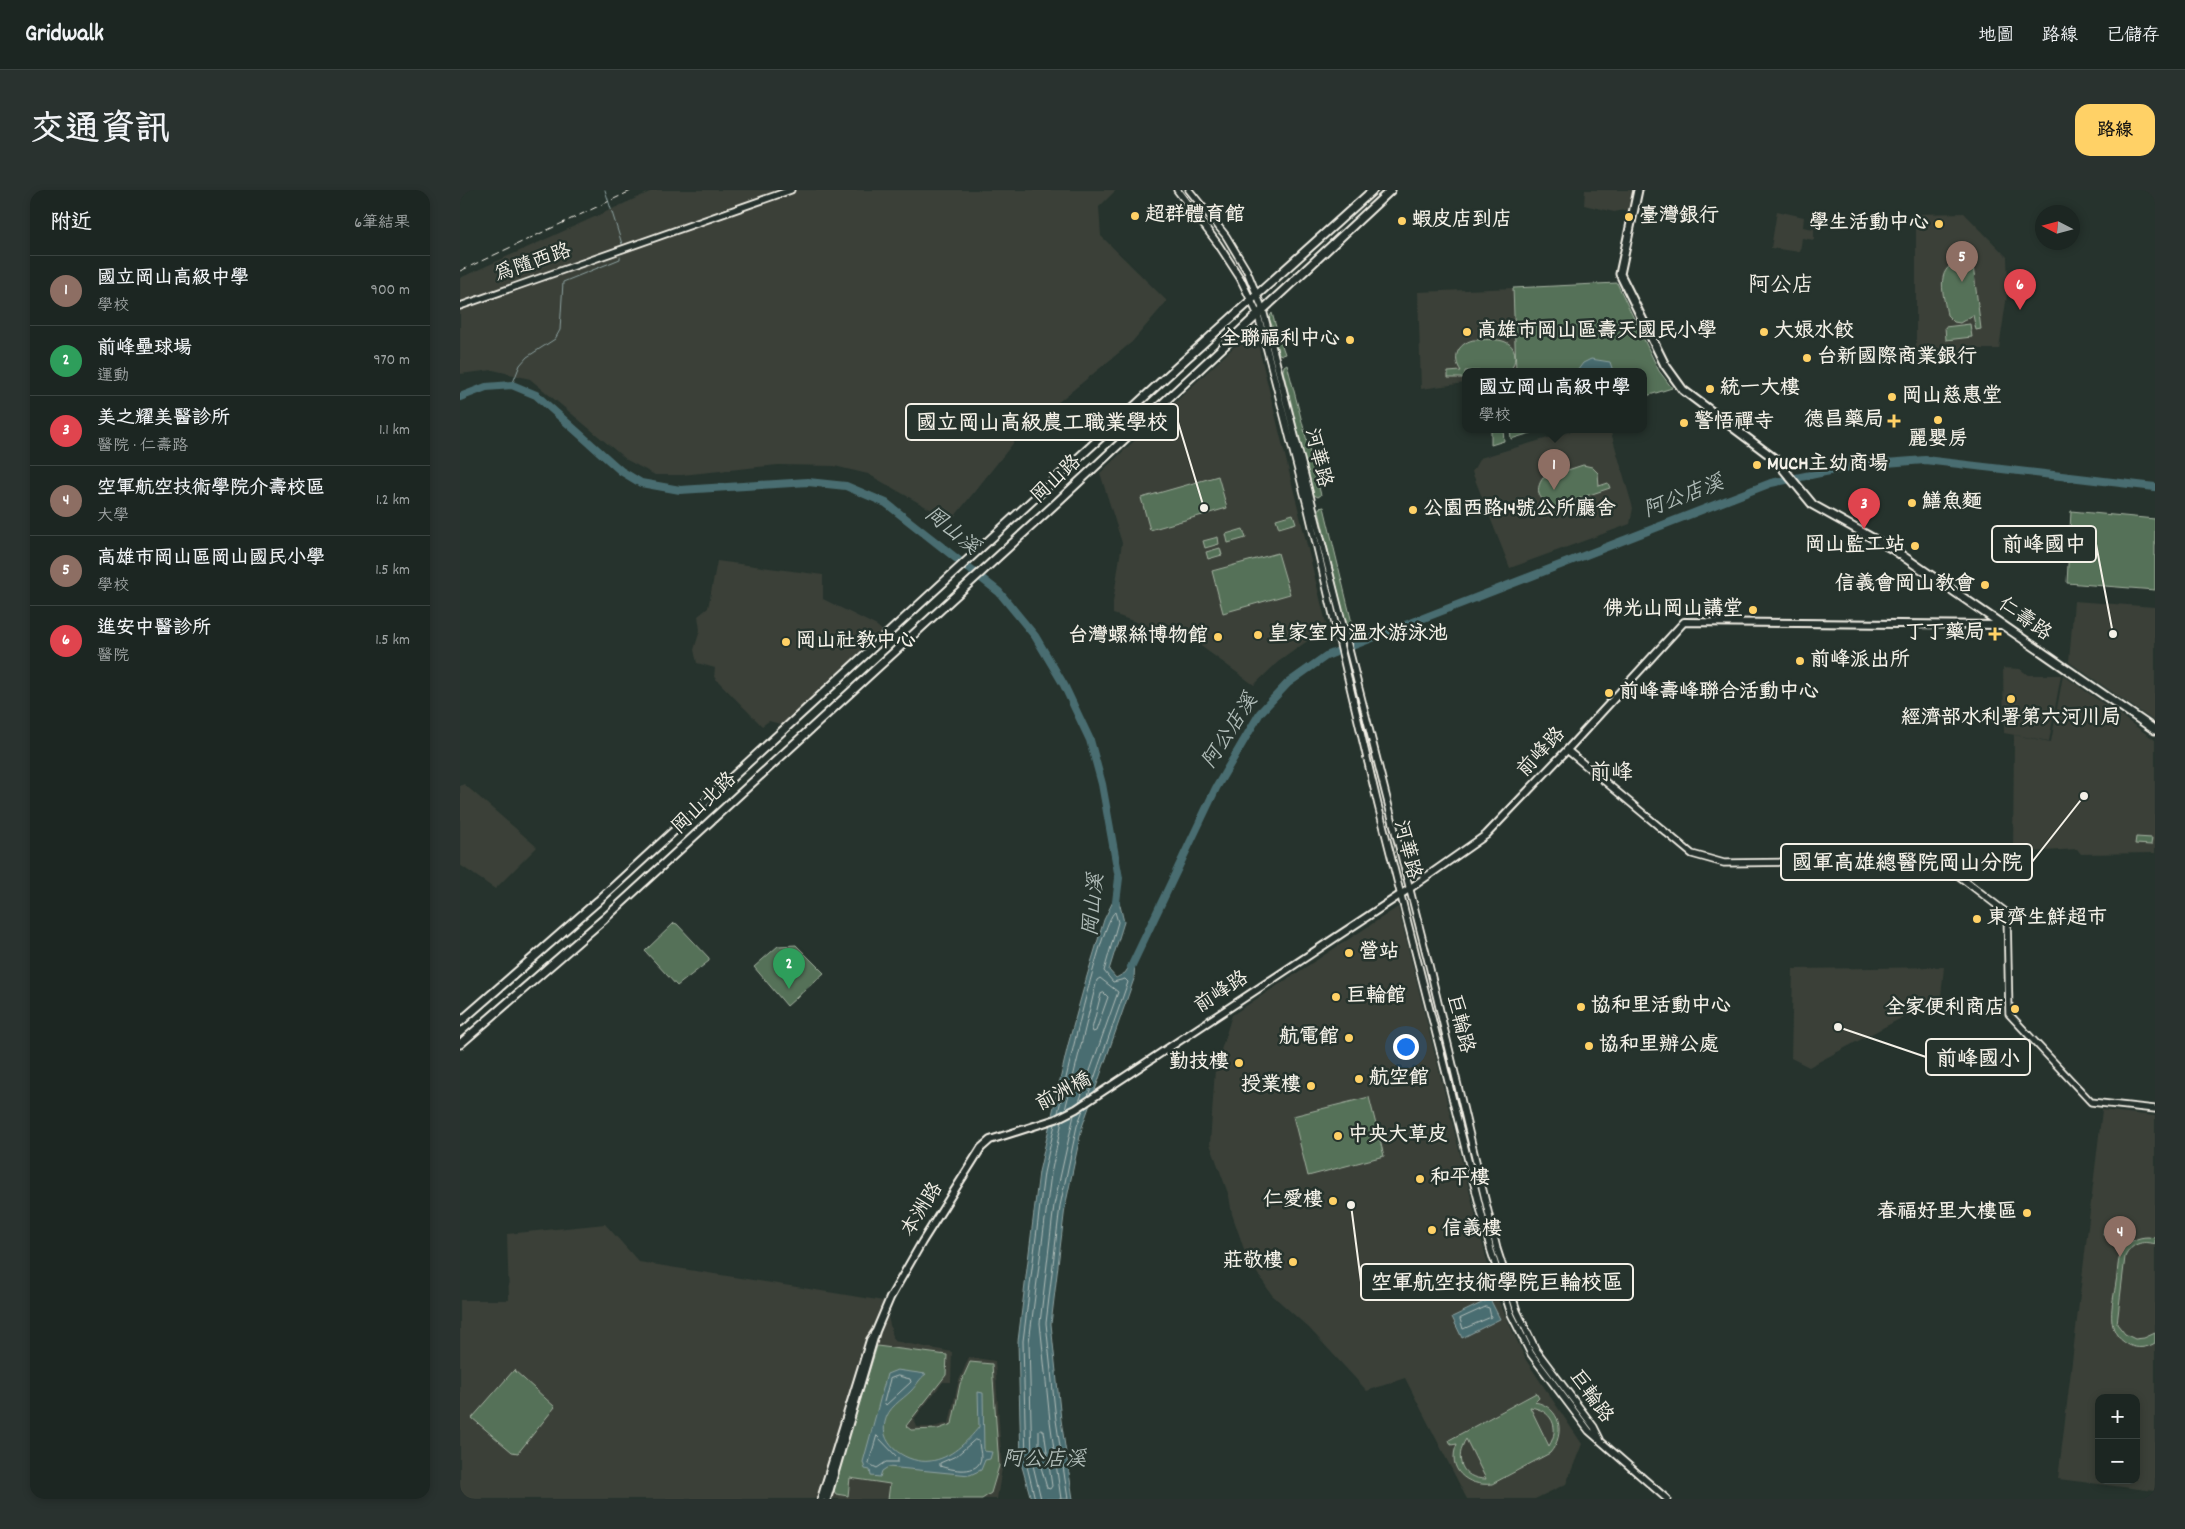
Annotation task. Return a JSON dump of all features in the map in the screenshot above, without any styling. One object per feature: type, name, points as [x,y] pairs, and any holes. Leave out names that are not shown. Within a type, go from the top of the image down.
[{"type":"main road","points":[[1250,301],[1373,190]]},
{"type":"main road","name":"岡山路","points":[[968,584],[1391,190]]},
{"type":"main road","name":"仁壽路","points":[[1638,190],[1620,274],[1665,365],[1683,390],[1775,459],[1807,500],[1822,511],[1894,550],[2155,730]]},
{"type":"main road","name":"岡山路","points":[[961,566],[1250,301]]},
{"type":"main road","name":"岡山北路","points":[[460,1022],[598,902],[961,566]]},
{"type":"main road","name":"岡山北路","points":[[460,1044],[604,919],[968,584]]},
{"type":"main road","name":"前峰路","points":[[1110,1086],[1409,889],[1486,835],[1568,750],[1684,622],[2003,625]]},
{"type":"main road","name":"前洲橋","points":[[1022,1131],[1056,1120],[1110,1086]]},
{"type":"main road","name":"本洲路","points":[[827,1499],[876,1331],[890,1298],[922,1242],[981,1148],[990,1140],[1022,1131]]},
{"type":"main road","name":"本洲路","points":[[821,1499],[870,1340],[876,1331]]},
{"type":"street","name":"為隨西路","points":[[460,306],[617,253],[791,190]]},
{"type":"street","name":"河華路","points":[[1189,190],[1226,236],[1247,271],[1257,295],[1336,632],[1401,894]]},
{"type":"street","name":"河華路","points":[[1179,192],[1218,244],[1240,278],[1250,301],[1261,313],[1409,889]]},
{"type":"street","points":[[1568,750],[1672,840],[1692,854],[1707,860],[1724,863],[1938,860],[2007,914],[2009,1014],[2091,1102],[2155,1109]]},
{"type":"street","name":"巨輪路","points":[[1409,889],[1497,1248],[1517,1311],[1536,1350],[1594,1427],[1602,1443]]},
{"type":"street","name":"巨輪路","points":[[1401,894],[1491,1251],[1510,1314],[1531,1354],[1589,1431],[1602,1443]]},
{"type":"street","points":[[1602,1443],[1667,1499]]},
{"type":"shaded area","points":[[654,190],[1116,190],[1099,207],[1101,236],[1167,301],[1132,342],[1023,431],[951,521],[868,474],[834,466],[778,465],[682,475],[655,475],[627,460],[530,379],[493,370],[460,374],[460,278]]},
{"type":"shaded area","points":[[1585,190],[1634,190],[1631,209],[1614,212],[1584,205]]},
{"type":"shaded area","points":[[1777,211],[1804,217],[1803,227],[1814,229],[1814,240],[1802,238],[1800,252],[1771,248]]},
{"type":"shaded area","points":[[1964,213],[2007,257],[2008,288],[1999,349],[1916,349],[1916,214]]},
{"type":"shaded area","name":"高雄市岡山區壽天國民小學","points":[[1513,288],[1516,368],[1462,368],[1462,383],[1421,389],[1418,292]]},
{"type":"shaded area","points":[[1254,328],[1327,627],[1278,662],[1254,685],[1198,644],[1113,614],[1113,602],[1122,543],[1100,473]]},
{"type":"shaded area","points":[[1565,433],[1611,433],[1633,508],[1630,524],[1510,568],[1472,472],[1480,458]]},
{"type":"shaded area","name":"岡山社教中心","points":[[717,561],[823,575],[823,599],[877,626],[885,633],[784,725],[769,721],[762,726],[714,677],[715,668],[697,663],[694,650],[700,630],[698,616],[708,608]]},
{"type":"shaded area","points":[[2074,601],[2155,607],[2155,722],[2069,662]]},
{"type":"shaded area","points":[[2003,668],[2020,669],[2028,675],[2061,675],[2049,741],[2004,733]]},
{"type":"shaded area","points":[[2063,675],[2155,740],[2155,853],[2081,854],[2077,849],[2013,853],[2014,735],[2051,742]]},
{"type":"shaded area","points":[[464,784],[537,847],[495,889],[460,865],[460,786]]},
{"type":"shaded area","points":[[1398,907],[1495,1293],[1526,1360],[1582,1444],[1566,1484],[1535,1499],[1467,1499],[1405,1378],[1367,1391],[1309,1328],[1272,1295],[1247,1258],[1232,1214],[1229,1196],[1210,1144],[1215,1069],[1232,1015]]},
{"type":"shaded area","points":[[1944,967],[1941,997],[1809,1067],[1791,1058],[1793,969]]},
{"type":"shaded area","points":[[2102,1110],[2155,1116],[2155,1491],[2098,1484],[2140,1484],[2140,1394],[2095,1394],[2095,1484],[2058,1479]]},
{"type":"shaded area","points":[[605,1224],[639,1262],[884,1301],[894,1341],[952,1352],[951,1382],[943,1382],[914,1419],[917,1427],[933,1427],[949,1423],[958,1383],[969,1357],[995,1361],[1002,1468],[997,1499],[460,1499],[460,1300],[509,1300],[507,1234]]},
{"type":"green space","points":[[1972,258],[1981,329],[1976,330],[1973,315],[1960,323],[1954,322],[1947,315],[1942,284],[1946,271],[1951,266],[1958,262],[1967,265],[1967,259]]},
{"type":"green space","points":[[1617,283],[1659,371],[1672,388],[1647,396],[1647,368],[1516,368],[1513,288]]},
{"type":"green space","points":[[1272,313],[1278,334],[1276,336],[1269,318]]},
{"type":"green space","points":[[1970,324],[1972,337],[1946,340],[1945,327]]},
{"type":"green space","points":[[1279,337],[1285,354],[1282,355],[1279,354],[1275,341]]},
{"type":"green space","points":[[1473,340],[1499,340],[1505,342],[1513,349],[1515,356],[1514,364],[1512,368],[1462,368],[1462,378],[1448,378],[1448,372],[1461,371],[1457,361],[1458,352],[1468,342]]},
{"type":"green space","points":[[1287,364],[1321,495],[1318,497],[1314,495],[1283,371],[1284,366]]},
{"type":"green space","points":[[1491,433],[1503,433],[1504,441],[1491,445]]},
{"type":"green space","points":[[1510,433],[1531,433],[1511,439]]},
{"type":"green space","points":[[1583,465],[1592,467],[1598,473],[1599,486],[1608,483],[1610,488],[1539,512],[1537,505],[1546,502],[1540,497],[1538,491],[1543,478]]},
{"type":"green space","points":[[1218,476],[1227,508],[1150,530],[1141,498]]},
{"type":"green space","points":[[1324,507],[1352,623],[1346,626],[1319,511],[1319,508]]},
{"type":"green space","points":[[2071,511],[2155,519],[2155,590],[2067,583]]},
{"type":"green space","points":[[1293,514],[1296,523],[1279,528],[1276,519]]},
{"type":"green space","points":[[1243,529],[1246,538],[1228,543],[1226,534]]},
{"type":"green space","points":[[1218,537],[1219,544],[1205,548],[1203,541]]},
{"type":"green space","points":[[1220,548],[1222,555],[1208,559],[1206,552]]},
{"type":"green space","points":[[1278,553],[1290,594],[1223,613],[1212,571]]},
{"type":"green space","points":[[2136,837],[2152,838],[2151,845],[2135,844]]},
{"type":"green space","points":[[674,923],[709,958],[709,961],[677,986],[645,951]]},
{"type":"green space","points":[[796,945],[824,973],[787,1006],[754,967],[778,946]]},
{"type":"green space","name":"中央大草皮","points":[[1369,1097],[1384,1156],[1308,1176],[1293,1116]]},
{"type":"green space","points":[[2104,1229],[2119,1230],[2119,1236],[2103,1235]]},
{"type":"green space","points":[[2148,1237],[2155,1238],[2155,1244],[2137,1244],[2130,1249],[2125,1257],[2117,1324],[2125,1334],[2135,1339],[2144,1338],[2155,1333],[2155,1343],[2139,1347],[2129,1345],[2116,1333],[2113,1325],[2112,1308],[2118,1262],[2122,1251],[2133,1241]]},
{"type":"green space","points":[[877,1346],[947,1355],[946,1375],[906,1426],[911,1430],[938,1429],[952,1424],[960,1384],[970,1362],[992,1364],[999,1466],[991,1493],[982,1499],[888,1499],[890,1484],[850,1478],[848,1496],[836,1494],[833,1489]]},
{"type":"green space","points":[[514,1370],[555,1407],[518,1453],[512,1452],[472,1418]]},
{"type":"green space","points":[[1536,1393],[1539,1398],[1535,1402],[1551,1409],[1558,1422],[1558,1438],[1550,1453],[1492,1484],[1474,1483],[1461,1475],[1454,1461],[1457,1444],[1451,1445],[1449,1440]],"holes":[[[1530,1407],[1544,1412],[1552,1420],[1554,1432],[1549,1446]],[[1466,1439],[1486,1479],[1471,1475],[1462,1466],[1460,1460],[1462,1446]]]},
{"type":"water","points":[[1591,359],[1610,362],[1612,368],[1579,368],[1583,363]]},
{"type":"water","name":"阿公店溪","points":[[1117,893],[1124,922],[1109,970],[1116,978],[1125,973],[1135,958],[1134,979],[1082,1127],[1065,1207],[1051,1324],[1061,1420],[1073,1499],[1031,1499],[1021,1463],[1018,1341],[1039,1172],[1068,1045],[1087,976],[1104,920]]},
{"type":"water","points":[[1490,1299],[1500,1319],[1462,1338],[1452,1317]]},
{"type":"water","points":[[897,1370],[926,1374],[889,1412],[884,1431],[891,1446],[897,1452],[913,1460],[937,1460],[951,1453],[963,1444],[979,1427],[978,1392],[983,1393],[984,1451],[992,1452],[990,1459],[985,1460],[981,1470],[970,1475],[888,1467],[882,1471],[880,1477],[871,1476],[870,1470],[865,1469],[863,1462],[887,1374]]},
{"type":"waterway","points":[[605,190],[622,244]]},
{"type":"waterway","points":[[512,385],[520,365],[527,357],[555,339],[560,330],[563,282],[620,259],[620,257]]},
{"type":"waterway","name":"岡山溪","points":[[460,397],[486,387],[512,385],[536,395],[621,471],[641,483],[680,490],[808,482],[846,486],[886,503],[999,592],[1035,636],[1064,685],[1090,740],[1102,784],[1119,878],[1116,902]]},
{"type":"waterway","name":"阿公店溪","points":[[1131,967],[1216,788],[1260,713],[1288,683],[1326,656],[1771,483],[1859,465],[1925,460],[2155,487]]},
{"type":"railway","points":[[460,271],[633,190]]},
{"type":"place","name":"超群體育館","points":[[1135,216]]},
{"type":"place","name":"臺灣銀行","points":[[1629,217]]},
{"type":"place","name":"蝦皮店到店","points":[[1402,221]]},
{"type":"place","name":"學生活動中心","points":[[1939,224]]},
{"type":"place","name":"高雄市岡山區岡山國民小學","points":[[1962,282]]},
{"type":"place","name":"進安中醫診所","points":[[2020,310]]},
{"type":"place","name":"高雄市岡山區壽天國民小學","points":[[1467,332]]},
{"type":"place","name":"大娘水餃","points":[[1764,332]]},
{"type":"place","name":"全聯福利中心","points":[[1350,340]]},
{"type":"place","name":"台新國際商業銀行","points":[[1807,358]]},
{"type":"place","name":"統一大樓","points":[[1710,389]]},
{"type":"place","name":"岡山慈惠堂","points":[[1892,397]]},
{"type":"place","name":"麗嬰房","points":[[1938,420]]},
{"type":"place","name":"德昌藥局","points":[[1894,421]]},
{"type":"place","name":"警悟禪寺","points":[[1684,423]]},
{"type":"place","name":"MUCH主幼商場","points":[[1757,465]]},
{"type":"place","name":"國立岡山高級中學","points":[[1554,490]]},
{"type":"place","name":"鱔魚麵","points":[[1912,503]]},
{"type":"place","name":"國立岡山高級農工職業學校","points":[[1204,508]]},
{"type":"place","name":"公園西路14號公所廳舍","points":[[1413,510]]},
{"type":"place","name":"美之耀美醫診所","points":[[1864,529]]},
{"type":"place","name":"岡山監工站","points":[[1915,546]]},
{"type":"place","name":"信義會岡山教會","points":[[1985,585]]},
{"type":"place","name":"佛光山岡山講堂","points":[[1753,610]]},
{"type":"place","name":"丁丁藥局","points":[[1995,634]]},
{"type":"place","name":"前峰國中","points":[[2113,634]]},
{"type":"place","name":"皇家室內溫水游泳池","points":[[1258,635]]},
{"type":"place","name":"台灣螺絲博物館","points":[[1218,637]]},
{"type":"place","name":"岡山社教中心","points":[[786,642]]},
{"type":"place","name":"前峰派出所","points":[[1800,661]]},
{"type":"place","name":"前峰壽峰聯合活動中心","points":[[1609,693]]},
{"type":"place","name":"經濟部水利署第六河川局","points":[[2011,699]]},
{"type":"place","name":"國軍高雄總醫院岡山分院","points":[[2084,796]]},
{"type":"place","name":"東齊生鮮超市","points":[[1977,919]]},
{"type":"place","name":"營站","points":[[1349,953]]},
{"type":"place","name":"前峰壘球場","points":[[789,989]]},
{"type":"place","name":"巨輪館","points":[[1336,997]]},
{"type":"place","name":"協和里活動中心","points":[[1581,1007]]},
{"type":"place","name":"全家便利商店","points":[[2015,1009]]},
{"type":"place","name":"前峰國小","points":[[1838,1027]]},
{"type":"place","name":"航電館","points":[[1349,1038]]},
{"type":"place","name":"協和里辦公處","points":[[1589,1046]]},
{"type":"place","name":"勤技樓","points":[[1239,1063]]},
{"type":"place","name":"航空館","points":[[1359,1079]]},
{"type":"place","name":"授業樓","points":[[1311,1086]]},
{"type":"place","name":"中央大草皮","points":[[1338,1136]]},
{"type":"place","name":"和平樓","points":[[1420,1179]]},
{"type":"place","name":"仁愛樓","points":[[1333,1201]]},
{"type":"place","name":"空軍航空技術學院巨輪校區","points":[[1351,1205]]},
{"type":"place","name":"春福好里大樓區","points":[[2027,1213]]},
{"type":"place","name":"信義樓","points":[[1432,1230]]},
{"type":"place","name":"空軍航空技術學院介壽校區","points":[[2120,1257]]},
{"type":"place","name":"莊敬樓","points":[[1293,1262]]},
{"type":"district","name":"阿公店","points":[[1781,286]]},
{"type":"district","name":"前峰","points":[[1611,774]]}]
